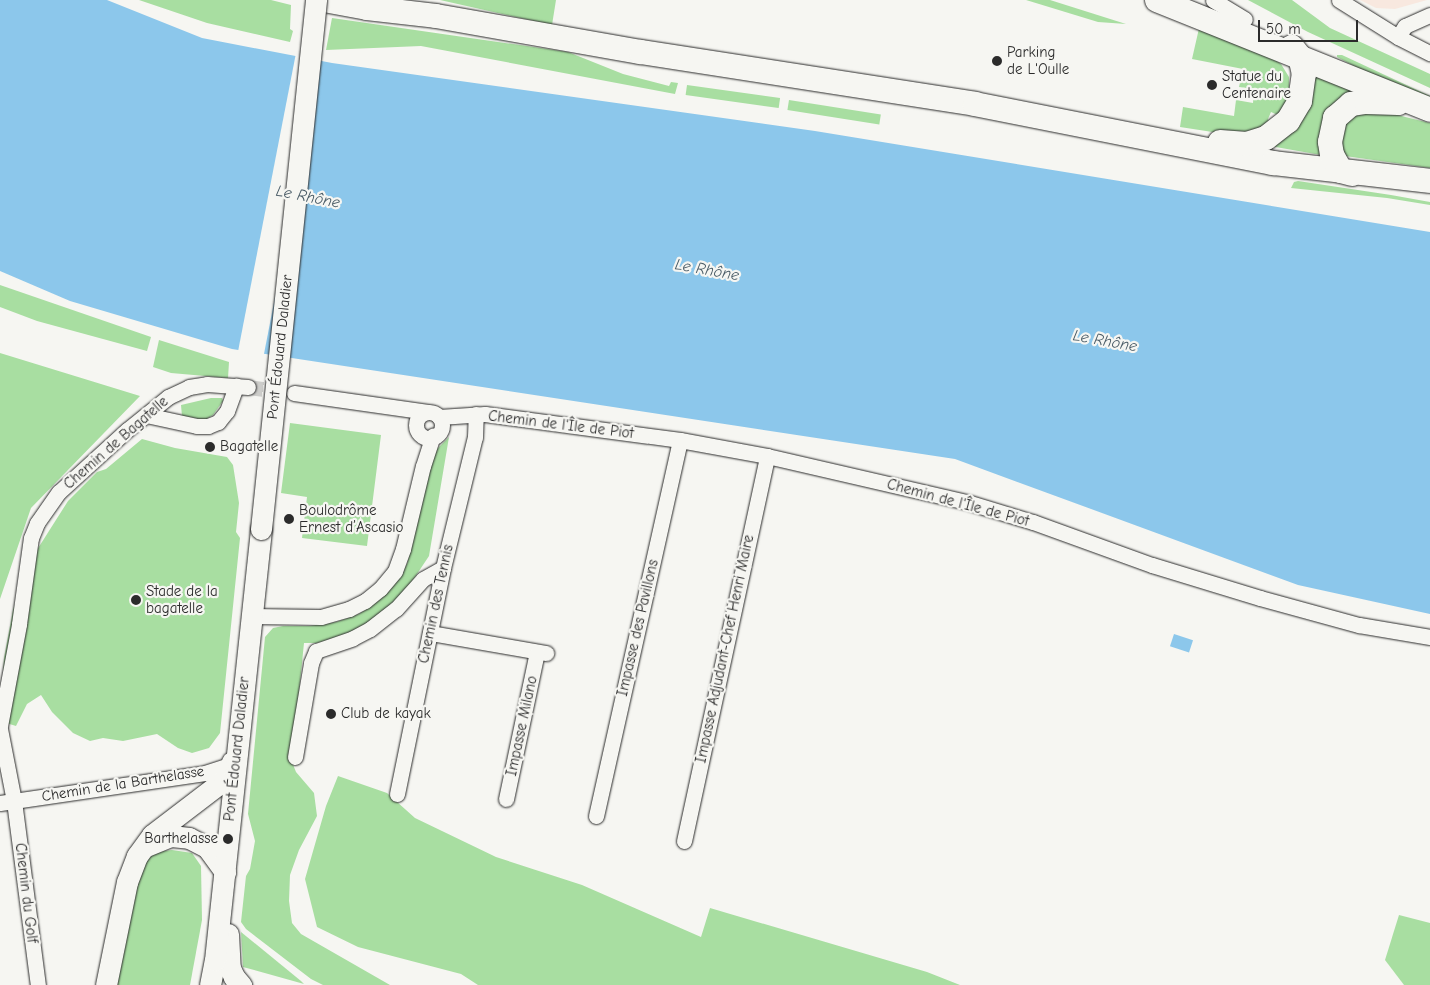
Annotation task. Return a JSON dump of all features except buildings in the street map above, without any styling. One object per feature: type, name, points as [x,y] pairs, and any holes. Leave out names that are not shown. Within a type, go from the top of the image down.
[{"type":"main road","name":"Pont Édouard Daladier","points":[[210,985],[215,960],[225,872],[234,759],[252,616],[316,0]]},
{"type":"main road","points":[[324,0],[366,8],[436,16],[649,53],[975,104],[1272,163],[1430,181]]},
{"type":"main road","points":[[402,0],[436,16]]},
{"type":"main road","points":[[1135,136],[1247,144],[1266,138],[1288,121],[1300,101],[1304,74],[1300,57],[1293,48],[1196,0]]},
{"type":"main road","points":[[1161,2],[1297,41],[1422,107]]},
{"type":"main road","points":[[1258,30],[1290,62],[1302,89]]},
{"type":"main road","points":[[1300,57],[1422,107]]},
{"type":"main road","points":[[1422,107],[1366,102],[1351,104],[1335,118],[1330,142],[1332,155],[1341,171],[1430,190]]},
{"type":"main road","points":[[106,985],[128,882],[142,848],[165,823],[224,780],[234,759]]},
{"type":"main road","points":[[142,848],[171,836],[190,838],[207,847],[225,872]]},
{"type":"main road","points":[[221,901],[229,937],[230,968],[234,977],[242,985]]},
{"type":"street","points":[[1213,0],[1258,30]]},
{"type":"street","points":[[1339,0],[1430,53]]},
{"type":"street","points":[[1398,36],[1405,26],[1430,15]]},
{"type":"street","name":"Chemin de Bagatelle","points":[[7,802],[0,727],[19,624],[31,538],[37,523],[59,492],[168,397],[189,387],[207,384],[242,387],[218,422],[208,426],[187,424]]},
{"type":"street","name":"Chemin de l'Île de Piot","points":[[294,393],[373,402],[429,426],[476,414],[680,440],[767,456],[970,503],[1033,522],[1152,565],[1359,626],[1430,636]]},
{"type":"street","points":[[168,397],[179,418],[187,424]]},
{"type":"street","name":"Chemin des Tennis","points":[[397,794],[443,568],[475,437],[476,414]]},
{"type":"street","points":[[146,415],[187,424]]},
{"type":"street","points":[[252,616],[321,617],[365,602],[380,588],[395,571],[404,549],[423,466],[429,426]]},
{"type":"street","name":"Impasse des Pavillons","points":[[596,816],[680,440]]},
{"type":"street","name":"Impasse Adjudant-Chef Henri Maire","points":[[684,841],[767,456]]},
{"type":"street","points":[[295,757],[310,663],[316,651],[353,638],[370,628],[396,609],[424,579],[443,568]]},
{"type":"street","name":"Impasse Milano","points":[[430,633],[542,653],[506,799]]},
{"type":"street","name":"Chemin de la Barthelasse","points":[[7,802],[205,772],[234,759]]},
{"type":"street","name":"Chemin du Golf","points":[[7,802],[38,985]]},
{"type":"shaded area","points":[[1360,0],[1427,0],[1395,9],[1376,8]]},
{"type":"green space","points":[[139,0],[271,0],[291,5],[290,29],[293,31],[290,42],[207,23]]},
{"type":"green space","points":[[440,0],[556,0],[552,25]]},
{"type":"green space","points":[[1026,0],[1050,0],[1126,24],[1098,22]]},
{"type":"green space","points":[[1248,0],[1292,0],[1330,28],[1430,74],[1430,88],[1308,32]]},
{"type":"green space","points":[[332,18],[568,52],[623,74],[669,86],[671,82],[678,83],[675,94],[421,46],[326,50]]},
{"type":"green space","points":[[1200,24],[1270,56],[1281,64],[1289,77],[1289,99],[1280,116],[1271,112],[1268,119],[1270,125],[1258,131],[1232,135],[1180,127],[1183,107],[1234,116],[1236,100],[1253,103],[1254,89],[1239,87],[1243,69],[1192,59]]},
{"type":"green space","points":[[1337,55],[1342,55],[1430,96],[1430,103],[1369,74],[1337,57]]},
{"type":"green space","points":[[1311,66],[1366,93],[1321,155],[1270,146]]},
{"type":"green space","points":[[687,85],[780,98],[779,108],[686,95]]},
{"type":"green space","points":[[789,100],[881,115],[879,124],[787,110]]},
{"type":"green space","points":[[1354,109],[1393,114],[1430,123],[1430,168],[1345,156],[1335,134]]},
{"type":"green space","points":[[1298,181],[1430,202],[1430,205],[1387,198],[1291,188],[1294,182]]},
{"type":"green space","points":[[0,285],[151,337],[147,351],[37,321],[0,307]]},
{"type":"green space","points":[[159,340],[229,362],[228,378],[171,373],[153,367]]},
{"type":"green space","points":[[0,353],[140,396],[31,508],[0,599]]},
{"type":"green space","points":[[211,398],[222,398],[223,401],[213,415],[205,420],[182,416],[181,405]]},
{"type":"green space","points":[[290,423],[381,435],[367,546],[302,538],[307,497],[281,493]]},
{"type":"green space","points":[[449,437],[429,556],[401,598],[359,632],[317,643],[304,643],[292,762],[296,772],[314,793],[317,816],[299,850],[290,875],[289,901],[292,923],[301,934],[390,985],[323,985],[311,979],[246,929],[241,922],[246,876],[250,869],[255,841],[248,814],[265,637],[273,628],[336,622],[359,614],[387,593],[407,564],[432,454]]},
{"type":"green space","points":[[142,439],[175,448],[227,457],[233,465],[239,503],[236,532],[240,538],[220,733],[209,748],[192,753],[178,748],[157,734],[123,741],[103,738],[90,741],[73,733],[52,712],[41,695],[27,704],[16,726],[3,722],[1,705],[4,658],[13,610],[28,564],[68,501],[97,472],[106,469]]},
{"type":"green space","points":[[338,776],[387,793],[415,818],[496,857],[582,885],[701,937],[710,908],[927,972],[960,985],[478,985],[461,974],[358,947],[317,927],[305,879],[326,806]]},
{"type":"green space","points":[[172,850],[192,853],[201,866],[202,920],[190,985],[113,985],[137,879],[145,862],[156,852]]},
{"type":"green space","points":[[1399,915],[1430,923],[1430,985],[1404,985],[1385,960]]},
{"type":"green space","points":[[241,932],[301,981],[304,984],[243,967]]},
{"type":"water","name":"Le Rhône","points":[[0,0],[107,0],[202,38],[332,63],[815,131],[1430,232],[1430,614],[1298,585],[955,459],[232,349],[70,301],[0,271]]},
{"type":"water","points":[[1174,634],[1193,640],[1189,653],[1170,646]]},
{"type":"pier","points":[[296,53],[322,58],[263,358],[238,353]]},
{"type":"tunnel","points":[[248,387],[294,393]]},
{"type":"place","name":"Parking de L'Oulle","points":[[997,61]]},
{"type":"place","name":"Statue du Centenaire","points":[[1212,85]]},
{"type":"place","name":"Bagatelle","points":[[210,447]]},
{"type":"place","name":"Boulodrôme Ernest d’Ascasio","points":[[289,519]]},
{"type":"place","name":"Stade de la bagatelle","points":[[136,600]]},
{"type":"place","name":"Club de kayak","points":[[331,714]]},
{"type":"place","name":"Barthelasse","points":[[228,839]]}]
